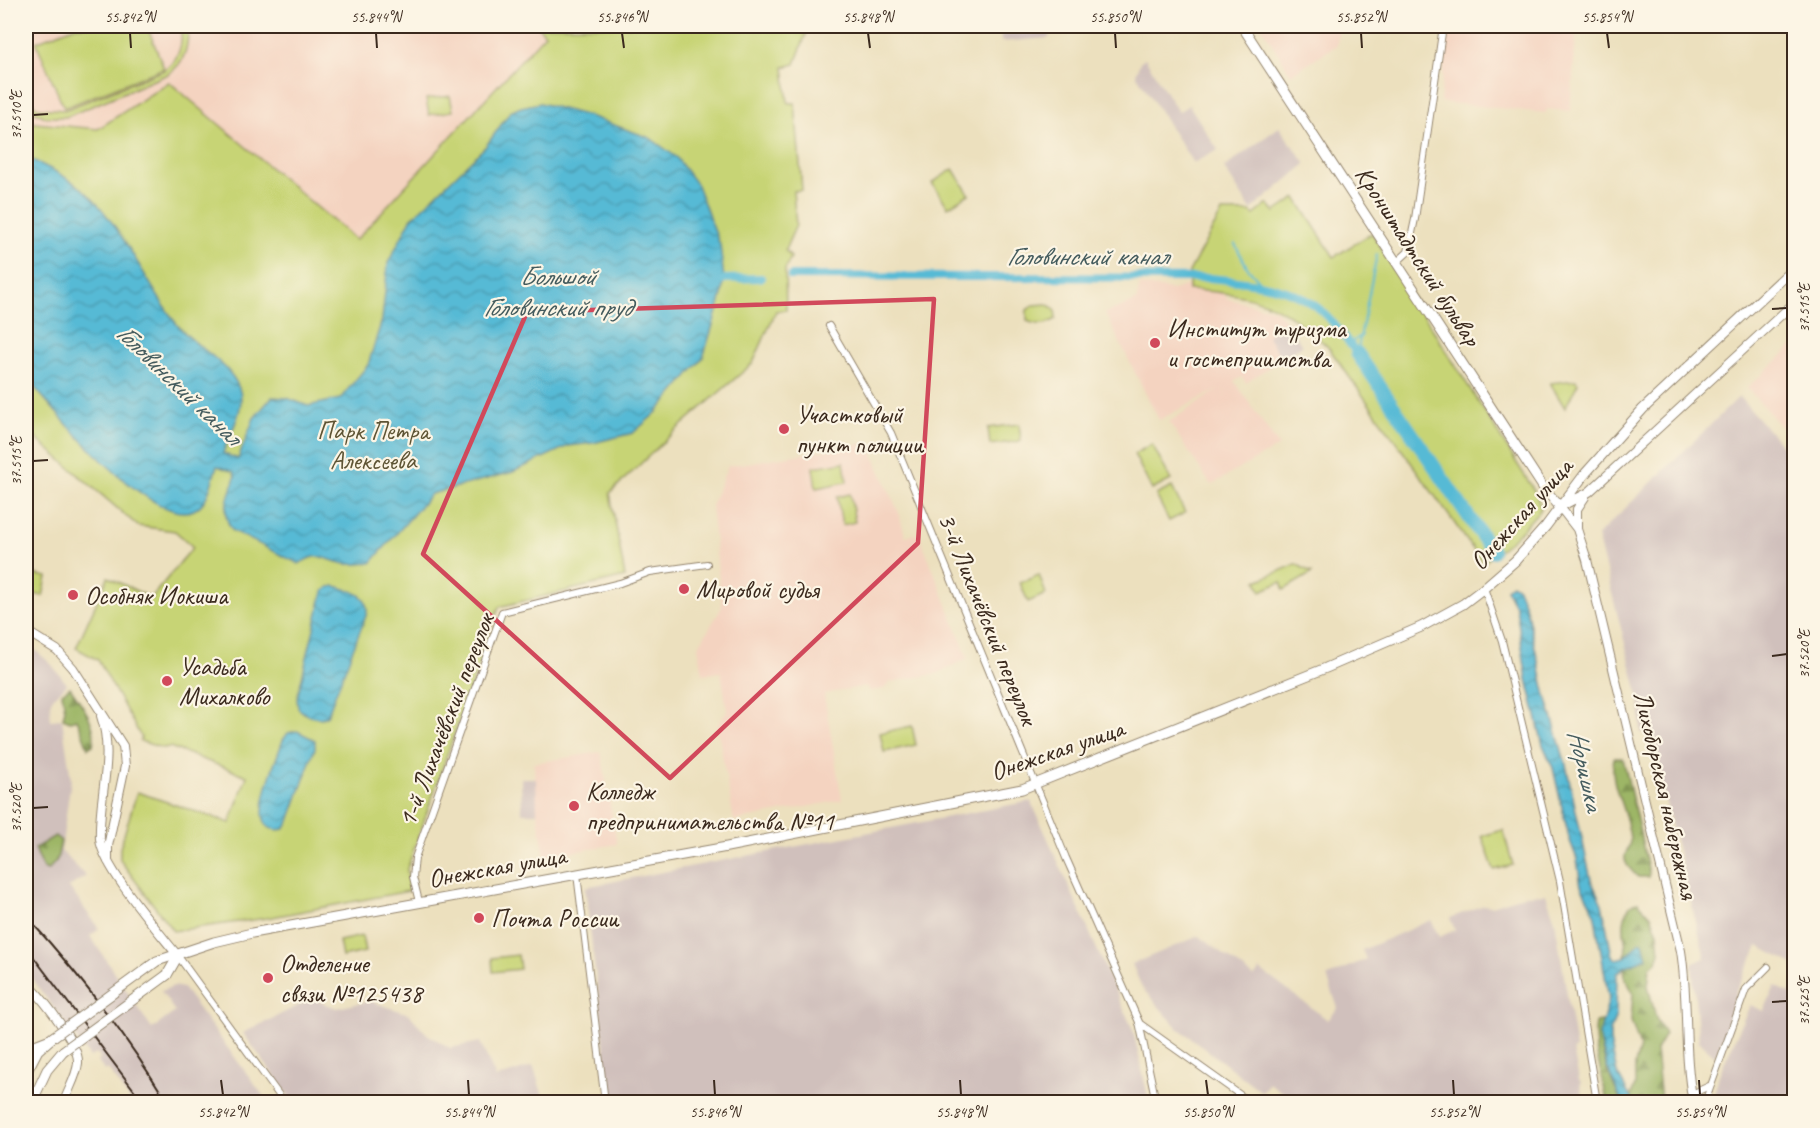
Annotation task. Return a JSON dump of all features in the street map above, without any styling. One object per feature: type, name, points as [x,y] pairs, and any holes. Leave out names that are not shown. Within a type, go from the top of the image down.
[{"type":"main road","name":"Кронштадтский бульвар","points":[[1242,26],[1543,487],[1560,507]]},
{"type":"main road","name":"Онежская улица","points":[[53,1037],[157,961],[178,956],[195,948],[236,936],[728,848],[1036,785],[1403,635],[1463,604],[1515,561],[1584,475],[1643,409],[1794,268]]},
{"type":"main road","points":[[32,1102],[47,1070],[63,1051],[167,975],[178,956]]},
{"type":"main road","points":[[26,1073],[38,1050],[53,1037]]},
{"type":"street","points":[[1397,262],[1408,252],[1415,219],[1433,110],[1443,26]]},
{"type":"street","points":[[1577,529],[1577,509],[1589,492],[1794,303]]},
{"type":"street","name":"3-й Лихачёвский переулок","points":[[829,326],[891,433],[1036,785],[1139,1022],[1156,1102]]},
{"type":"street","points":[[1560,507],[1589,492]]},
{"type":"street","name":"Лихоборская набережная","points":[[1560,507],[1577,529],[1605,631],[1681,951],[1688,1002],[1688,1062],[1692,1098]]},
{"type":"street","name":"1-й Лихачёвский переулок","points":[[419,902],[413,877],[415,858],[502,612],[620,583],[650,572],[707,564]]},
{"type":"street","points":[[1484,588],[1502,640],[1560,881],[1597,1102]]},
{"type":"street","points":[[26,631],[57,650],[73,668],[100,712],[116,731],[124,755],[123,778],[108,846],[108,861]]},
{"type":"street","points":[[100,712],[106,732],[107,750],[100,840],[108,861],[284,1102]]},
{"type":"street","points":[[577,874],[605,1102]]},
{"type":"street","points":[[1705,1102],[1708,1086],[1746,989],[1768,967]]},
{"type":"street","points":[[26,983],[36,993],[77,1052],[78,1065],[64,1102]]},
{"type":"street","points":[[1139,1022],[1250,1102]]},
{"type":"street","points":[[26,1048],[53,1037]]},
{"type":"street","points":[[1692,1098],[1708,1086]]},
{"type":"highlighted area","points":[[934,299],[918,543],[670,778],[423,554],[527,312]]},
{"type":"shaded area","points":[[26,26],[538,26],[546,34],[356,241],[169,82],[98,129],[35,123],[26,119]]},
{"type":"shaded area","points":[[1000,26],[1051,26],[1049,38],[1001,42]]},
{"type":"shaded area","points":[[1261,26],[1339,26],[1337,45],[1291,74]]},
{"type":"shaded area","points":[[1448,26],[1577,26],[1570,111],[1547,109],[1546,113],[1440,102]]},
{"type":"shaded area","points":[[1145,58],[1178,112],[1189,105],[1218,150],[1193,163],[1136,74],[1140,62]]},
{"type":"shaded area","points":[[1279,127],[1306,164],[1251,210],[1224,168]]},
{"type":"shaded area","points":[[1210,278],[1228,299],[1275,310],[1288,323],[1268,336],[1282,358],[1246,383],[1242,377],[1234,381],[1279,446],[1211,485],[1169,422],[1219,389],[1159,420],[1105,313],[1136,301],[1140,285],[1173,290]]},
{"type":"shaded area","points":[[1288,323],[1302,346],[1282,358],[1267,336]]},
{"type":"shaded area","points":[[1794,345],[1794,441],[1747,388]]},
{"type":"shaded area","points":[[1739,397],[1794,459],[1794,977],[1793,964],[1758,946],[1737,989],[1725,1034],[1715,1056],[1699,1041],[1692,964],[1705,958],[1648,732],[1641,733],[1639,697],[1597,536]]},
{"type":"shaded area","points":[[868,443],[899,513],[905,536],[919,534],[968,658],[936,674],[890,682],[884,689],[870,691],[866,686],[824,694],[842,800],[734,821],[717,726],[727,711],[721,672],[703,674],[698,647],[722,607],[711,506],[728,466]]},
{"type":"shaded area","points":[[26,642],[51,664],[67,684],[51,700],[50,720],[62,719],[71,779],[61,851],[86,876],[69,887],[99,929],[90,936],[152,1029],[175,1012],[161,991],[174,986],[183,988],[268,1102],[131,1102],[108,1069],[105,1071],[97,1061],[101,1059],[97,1053],[90,1057],[26,971]]},
{"type":"shaded area","name":"Колледж предпринимательства №11","points":[[601,752],[617,844],[545,857],[535,800],[534,763]]},
{"type":"shaded area","points":[[521,778],[536,778],[537,813],[522,813]]},
{"type":"shaded area","points":[[1031,801],[1133,1030],[1149,1102],[611,1102],[585,887]]},
{"type":"shaded area","points":[[1546,894],[1555,921],[1576,1049],[1573,1050],[1584,1102],[1296,1102],[1269,1083],[1262,1092],[1178,1028],[1142,988],[1132,964],[1199,936],[1254,977],[1260,970],[1328,1020],[1338,1008],[1327,977],[1366,959],[1362,950],[1431,920],[1439,937],[1455,930],[1450,918],[1484,905],[1491,906],[1526,895]]},
{"type":"shaded area","points":[[1794,977],[1794,1102],[1712,1102],[1719,1075],[1750,1005],[1764,1011],[1775,986],[1790,993]]},
{"type":"shaded area","points":[[312,999],[337,1008],[370,1001],[409,1014],[427,1034],[450,1048],[480,1042],[496,1078],[533,1066],[545,1102],[293,1102],[243,1033]]},
{"type":"green space","points":[[76,26],[147,26],[164,68],[64,108],[36,42]]},
{"type":"green space","points":[[180,26],[188,26],[186,49],[182,60],[168,74],[66,117],[45,117],[26,107],[26,97],[38,108],[65,110],[164,70],[179,51]]},
{"type":"green space","name":"Парк Петра Алексеева","points":[[538,26],[809,26],[795,64],[784,67],[788,103],[795,103],[802,190],[793,191],[796,225],[785,250],[791,257],[785,270],[786,310],[776,311],[753,363],[676,430],[610,493],[625,577],[499,607],[407,869],[409,891],[267,918],[173,931],[120,860],[120,848],[137,792],[230,823],[247,776],[170,747],[162,748],[140,741],[141,737],[98,660],[76,648],[108,577],[151,598],[193,547],[175,531],[138,526],[26,430],[26,119],[35,123],[98,129],[169,82],[356,240],[545,34]]},
{"type":"green space","points":[[450,96],[453,111],[429,115],[426,99]]},
{"type":"green space","points":[[953,169],[969,194],[948,207],[932,183]]},
{"type":"green space","points":[[1296,198],[1334,257],[1372,233],[1537,495],[1541,509],[1515,537],[1483,563],[1328,347],[1295,319],[1265,303],[1232,294],[1189,290],[1189,272],[1222,212],[1250,212],[1254,215],[1268,204],[1275,212]]},
{"type":"green space","points":[[1046,304],[1055,309],[1056,319],[1042,324],[1027,321],[1027,310],[1034,305]]},
{"type":"green space","points":[[1576,380],[1578,383],[1565,408],[1550,383]]},
{"type":"green space","points":[[1019,424],[1021,441],[990,445],[988,428]]},
{"type":"green space","points":[[1152,444],[1171,480],[1152,490],[1134,454]]},
{"type":"green space","points":[[844,462],[847,482],[816,488],[813,467]]},
{"type":"green space","points":[[1172,487],[1185,513],[1169,521],[1156,495]]},
{"type":"green space","points":[[850,494],[855,522],[842,525],[837,497]]},
{"type":"green space","points":[[1296,564],[1312,573],[1284,590],[1281,582],[1261,591],[1257,581]]},
{"type":"green space","points":[[29,573],[47,577],[43,596],[26,592]]},
{"type":"green space","points":[[1039,575],[1046,594],[1028,602],[1020,583]]},
{"type":"green space","points":[[70,687],[91,722],[94,737],[93,745],[88,748],[77,719],[70,721],[63,718],[65,709],[62,693]]},
{"type":"green space","points":[[912,726],[916,745],[884,752],[880,733]]},
{"type":"green space","points":[[1614,758],[1623,758],[1649,873],[1648,877],[1638,877],[1625,860],[1630,840],[1629,830],[1616,789]]},
{"type":"green space","points":[[1503,830],[1513,865],[1494,870],[1482,836]]},
{"type":"green space","points":[[55,836],[61,841],[57,860],[48,870],[43,868],[35,848]]},
{"type":"green space","points":[[1638,902],[1651,916],[1658,933],[1660,952],[1657,962],[1650,967],[1648,986],[1656,1018],[1665,1034],[1656,1050],[1661,1102],[1633,1102],[1630,1098],[1635,1085],[1635,1065],[1640,1047],[1631,1021],[1633,993],[1625,977],[1624,967],[1628,965],[1639,944],[1625,957],[1624,921],[1630,905]]},
{"type":"green space","points":[[362,936],[365,952],[342,957],[339,941]]},
{"type":"green space","points":[[518,955],[520,969],[493,972],[492,958]]},
{"type":"green space","points":[[1603,1021],[1601,1041],[1603,1052],[1613,1084],[1622,1102],[1607,1102],[1595,1042],[1596,1022]]},
{"type":"water","name":"Большой Головинский пруд","points":[[540,103],[592,117],[650,138],[676,157],[697,185],[720,245],[724,279],[722,295],[703,358],[657,412],[633,433],[593,443],[568,446],[513,472],[431,494],[371,563],[346,564],[322,557],[313,557],[299,564],[233,531],[226,511],[235,477],[234,472],[217,466],[207,497],[194,510],[176,511],[153,501],[103,462],[56,413],[26,377],[26,157],[68,179],[94,200],[119,233],[176,323],[234,378],[239,388],[241,404],[223,453],[238,459],[254,418],[272,397],[287,398],[308,406],[340,399],[368,365],[382,320],[388,263],[411,219],[486,146],[510,112]]},
{"type":"water","points":[[1512,584],[1518,588],[1526,608],[1545,692],[1566,765],[1591,880],[1602,904],[1612,956],[1616,959],[1625,957],[1640,942],[1643,942],[1647,958],[1624,967],[1617,974],[1616,1015],[1610,1032],[1617,1073],[1633,1102],[1622,1102],[1607,1067],[1599,1035],[1609,999],[1594,911],[1581,886],[1577,859],[1569,838],[1553,768],[1543,745],[1527,679],[1516,608],[1506,589]]},
{"type":"water","points":[[336,586],[362,597],[367,606],[367,613],[327,716],[316,718],[298,708],[297,698],[323,592],[329,587]]},
{"type":"water","points":[[297,731],[315,740],[315,748],[288,824],[284,829],[271,828],[265,821],[263,809],[265,794],[283,740],[288,733]]},
{"type":"waterway","points":[[1235,244],[1247,267],[1262,284]]},
{"type":"waterway","name":"Норишка","points":[[1357,353],[1377,254]]},
{"type":"waterway","name":"Головинский канал","points":[[791,276],[1210,278],[1241,281],[1273,287],[1303,298],[1316,306],[1328,317],[1357,353]]},
{"type":"waterway","name":"Головинский канал","points":[[716,283],[724,279],[761,278]]},
{"type":"waterway","name":"Норишка","points":[[1349,344],[1362,335]]},
{"type":"waterway","name":"Норишка","points":[[1357,353],[1492,551]]},
{"type":"railway","points":[[26,916],[101,1006],[167,1102]]},
{"type":"railway","points":[[26,947],[143,1102]]},
{"type":"place","name":"Институт туризма и гостеприимства","points":[[1155,343]]},
{"type":"place","name":"Участковый пункт полиции","points":[[784,429]]},
{"type":"place","name":"Мировой судья","points":[[684,589]]},
{"type":"place","name":"Особняк Иокиша","points":[[73,595]]},
{"type":"place","name":"Усадьба Михалково","points":[[167,681]]},
{"type":"place","name":"Колледж предпринимательства №11","points":[[574,806]]},
{"type":"place","name":"Почта России","points":[[479,918]]},
{"type":"place","name":"Отделение связи №125438","points":[[268,978]]}]
